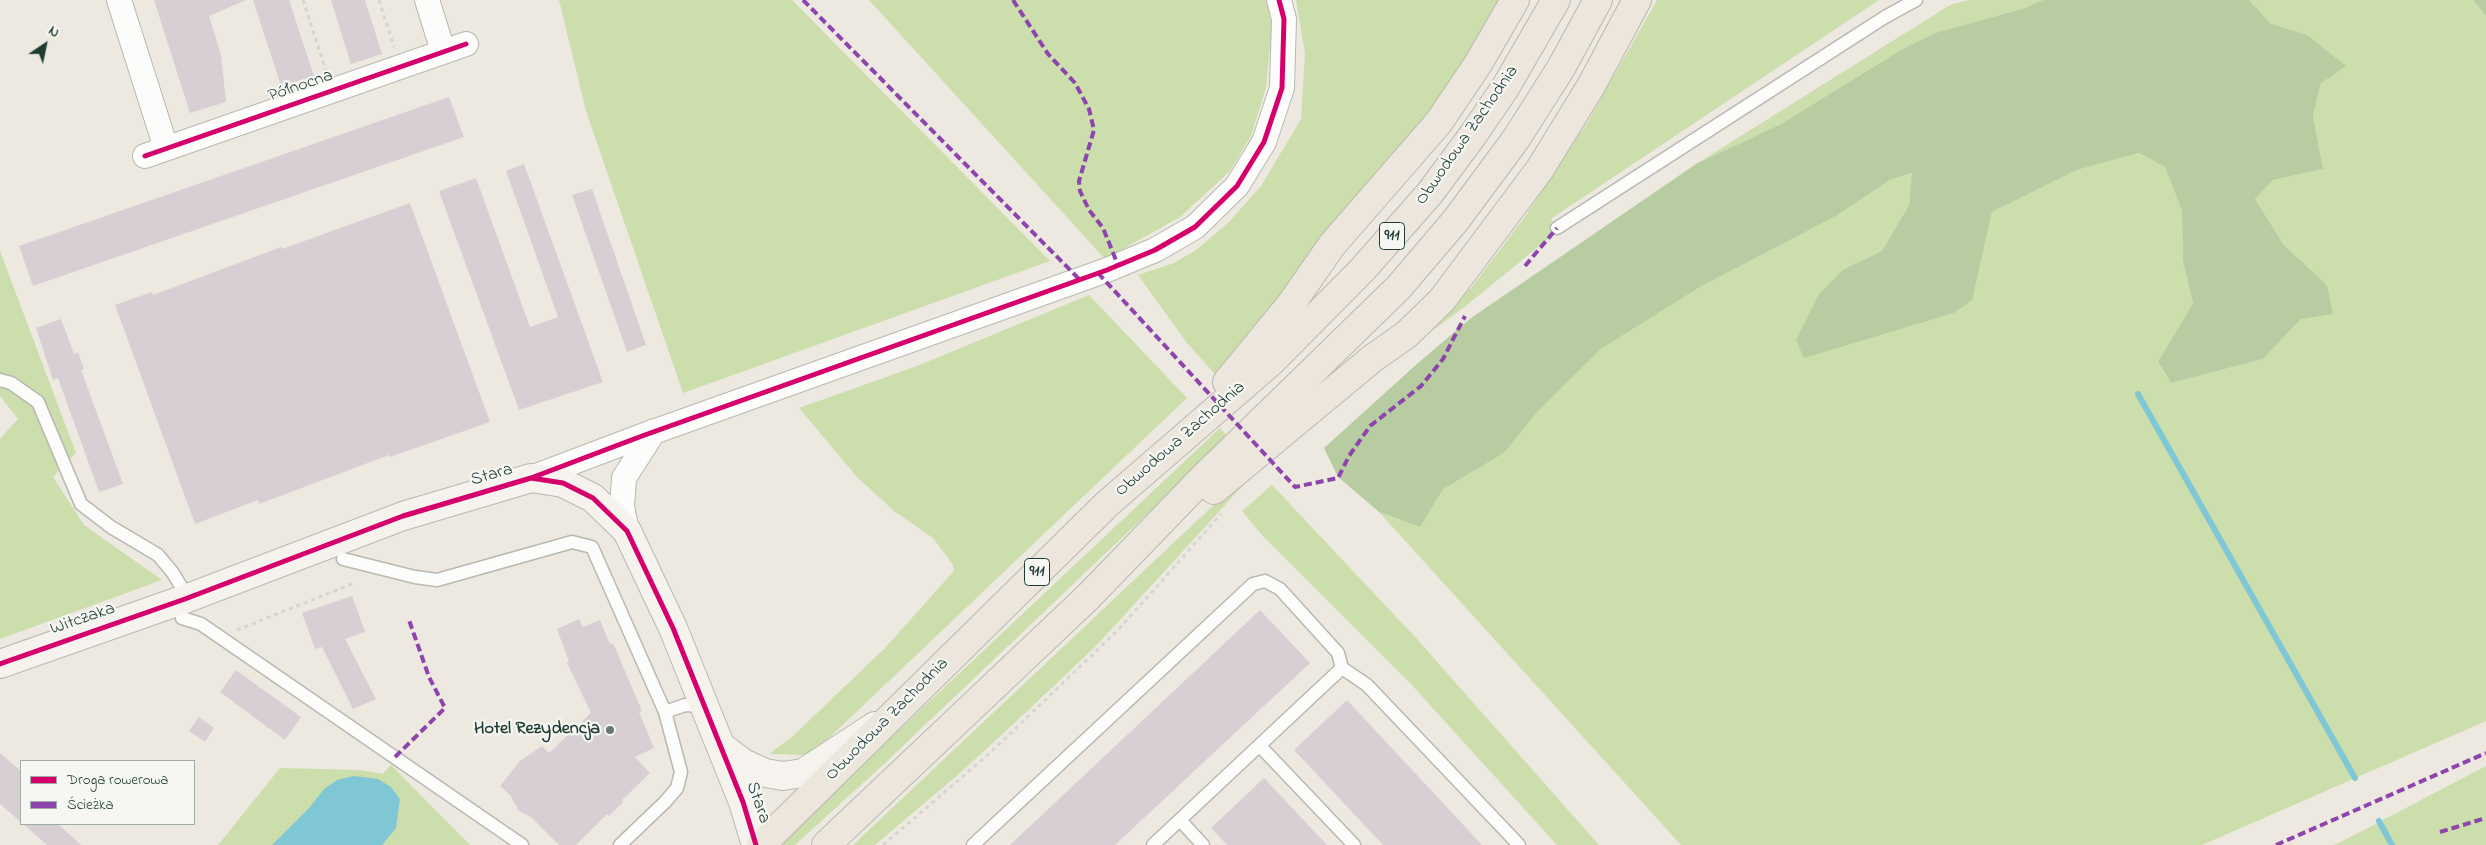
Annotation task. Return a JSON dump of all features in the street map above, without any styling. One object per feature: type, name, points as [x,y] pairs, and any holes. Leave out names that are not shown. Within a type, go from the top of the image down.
[{"type":"main road","points":[[1184,436],[1280,319],[1332,245],[1439,122],[1478,64],[1515,0]]},
{"type":"main road","name":"Obwodowa Zachodnia","points":[[761,845],[1107,504],[1271,362],[1363,269],[1430,193],[1505,88],[1556,0]]},
{"type":"main road","name":"911","points":[[826,845],[1088,597],[1204,478],[1399,287],[1456,220],[1516,139],[1560,68],[1598,0]]},
{"type":"main road","points":[[1088,597],[1312,407],[1373,358],[1406,335],[1442,300],[1540,169],[1592,86],[1637,0]]},
{"type":"street","name":"Północna","points":[[119,0],[155,152],[466,44]]},
{"type":"street","points":[[426,0],[443,51]]},
{"type":"street","points":[[531,478],[654,431],[1107,270],[1155,250],[1195,227],[1237,186],[1264,142],[1282,88],[1284,19],[1279,0]]},
{"type":"street","points":[[627,532],[622,507],[624,478],[654,431]]},
{"type":"street","name":"Stara","points":[[182,606],[340,550],[403,516],[531,478],[563,483],[593,498],[627,532],[673,628],[721,746],[756,845]]},
{"type":"street","name":"Witczaka","points":[[0,664],[182,606]]},
{"type":"street","name":"Stara","points":[[721,746],[743,763],[765,773],[783,776],[796,774],[803,772],[895,714]]},
{"type":"lane","points":[[1557,228],[1885,17],[1916,0]]},
{"type":"lane","points":[[0,380],[11,383],[38,402],[81,504],[111,527],[158,555],[173,573],[182,606],[201,624],[522,845]]},
{"type":"lane","points":[[340,550],[415,577],[437,580],[572,542],[592,547],[664,712],[681,772],[676,788],[665,802],[620,845]]},
{"type":"lane","points":[[972,845],[1253,584],[1265,580],[1280,589],[1338,653],[1342,668],[1367,686],[1519,845]]},
{"type":"lane","points":[[1154,845],[1342,668]]},
{"type":"lane","points":[[664,712],[685,705],[700,706],[708,713]]},
{"type":"lane","points":[[1260,746],[1354,845]]},
{"type":"lane","points":[[1180,820],[1203,845]]},
{"type":"path","points":[[303,0],[332,90]]},
{"type":"path","points":[[379,0],[400,66]]},
{"type":"path","points":[[883,845],[990,752],[1119,628],[1226,508]]},
{"type":"path","points":[[220,637],[352,584]]},
{"type":"green space","points":[[559,0],[792,0],[1050,261],[683,393],[586,111]]},
{"type":"green space","points":[[869,0],[1266,0],[1272,26],[1266,88],[1251,136],[1230,171],[1180,217],[1105,259]]},
{"type":"green space","points":[[1296,0],[1500,0],[1454,75],[1413,133],[1245,345],[1215,374],[1187,343],[1138,275],[1174,263],[1196,250],[1228,223],[1261,186],[1301,119],[1305,53]]},
{"type":"green space","points":[[1657,0],[1879,0],[1552,218],[1549,238],[1467,305],[1411,346],[1471,288],[1524,218],[1590,118]]},
{"type":"green space","points":[[1969,0],[2043,0],[2025,8],[1935,33],[1904,48],[1781,124],[1696,164],[1950,5]]},
{"type":"green space","points":[[2043,0],[2249,0],[2270,23],[2307,35],[2346,66],[2321,83],[2313,116],[2323,169],[2273,180],[2255,199],[2284,245],[2327,285],[2333,314],[2301,319],[2263,359],[2171,383],[2158,362],[2193,303],[2183,261],[2182,211],[2165,167],[2139,153],[2077,170],[1992,212],[1972,300],[1954,313],[1804,358],[1796,340],[1819,294],[1844,269],[1882,251],[1909,205],[1912,173],[1890,180],[1836,216],[1700,287],[1601,349],[1538,411],[1504,453],[1443,489],[1420,527],[1379,512],[1338,477],[1324,448],[1418,363],[1471,318],[1696,164],[1781,124],[1904,48],[1935,33],[2025,8]]},
{"type":"green space","points":[[2249,0],[2473,0],[2486,16],[2486,721],[2202,845],[1681,845],[1379,512],[1420,527],[1442,489],[1504,453],[1538,411],[1601,349],[1700,287],[1836,216],[1890,180],[1913,173],[1909,205],[1882,251],[1844,269],[1893,331],[1954,313],[1983,250],[1992,212],[2077,170],[2139,153],[2165,167],[2182,211],[2183,261],[2193,303],[2158,363],[2171,383],[2263,359],[2301,319],[2327,285],[2284,245],[2255,199],[2273,180],[2323,169],[2313,116],[2321,83],[2307,35],[2270,23]]},
{"type":"green space","points":[[2473,0],[2486,0],[2486,16]]},
{"type":"green space","points":[[0,251],[76,453],[53,477],[84,525],[162,580],[0,639],[0,439],[18,419],[0,396]]},
{"type":"green space","points":[[1089,295],[1187,398],[811,755],[769,754],[793,736],[885,648],[954,571],[953,565],[933,538],[894,511],[857,477],[799,408],[917,366]]},
{"type":"green space","points":[[1220,428],[1228,437],[885,763],[795,845],[777,845]]},
{"type":"green space","points":[[1255,466],[1258,469],[1097,645],[1022,716],[960,773],[875,845],[853,845]]},
{"type":"green space","points":[[1272,485],[1416,638],[1599,845],[1557,845],[1410,683],[1261,534],[1242,511]]},
{"type":"green space","points":[[391,765],[470,845],[218,845],[280,768],[359,770],[383,774]]},
{"type":"green space","points":[[2486,766],[2486,845],[2333,845],[2339,843]]},
{"type":"water","points":[[354,776],[378,779],[391,787],[400,799],[396,828],[382,845],[272,845],[310,807],[324,789],[337,780]]},
{"type":"building","points":[[154,0],[246,0],[209,16],[221,55],[226,102],[190,113]]},
{"type":"building","points":[[253,0],[289,0],[314,76],[281,86]]},
{"type":"building","points":[[331,0],[365,0],[382,54],[351,64]]},
{"type":"building","points":[[449,97],[464,137],[33,286],[19,246]]},
{"type":"building","points":[[524,164],[603,382],[519,410],[439,191],[476,178],[530,327],[558,317],[506,171]]},
{"type":"building","points":[[592,189],[646,345],[627,352],[572,195]]},
{"type":"building","points":[[410,203],[490,422],[390,457],[389,455],[259,504],[258,500],[195,524],[115,305],[152,292],[153,295],[281,247],[282,249]]},
{"type":"building","points":[[61,319],[74,354],[78,352],[84,369],[81,370],[123,484],[99,492],[58,378],[53,380],[36,328]]},
{"type":"building","points":[[352,596],[365,632],[345,639],[376,699],[353,709],[322,647],[315,649],[302,613]]},
{"type":"building","points":[[1260,610],[1310,663],[1115,845],[1010,845]]},
{"type":"building","name":"Hotel Rezydencja","points":[[579,619],[583,627],[600,620],[610,644],[613,643],[642,711],[639,712],[654,748],[635,757],[650,773],[622,800],[623,802],[609,816],[607,814],[576,845],[559,845],[531,817],[519,811],[510,795],[500,786],[520,761],[542,746],[549,753],[591,713],[567,663],[569,662],[557,629]]},
{"type":"building","points":[[236,670],[301,717],[285,740],[220,692]]},
{"type":"building","points":[[1347,700],[1482,845],[1383,845],[1294,750]]},
{"type":"building","points":[[199,717],[214,728],[205,742],[189,731]]},
{"type":"building","points":[[0,753],[20,770],[20,821],[0,804]]},
{"type":"building","points":[[1264,778],[1327,845],[1227,845],[1211,828]]},
{"type":"building","points":[[24,825],[59,825],[81,845],[47,845]]},
{"type":"waterway","points":[[2138,394],[2355,778]]},
{"type":"waterway","points":[[2379,821],[2392,845]]},
{"type":"marked path","points":[[803,0],[1079,279]]},
{"type":"marked path","points":[[1013,0],[1048,54],[1075,83],[1089,109],[1094,130],[1079,181],[1080,191],[1089,210],[1103,228],[1118,265]]},
{"type":"marked path","points":[[1525,266],[1557,228]]},
{"type":"marked path","points":[[1098,273],[1295,487],[1338,478],[1349,456],[1370,426],[1421,386],[1443,359],[1465,316]]},
{"type":"marked path","points":[[395,757],[445,708],[429,677],[409,620]]},
{"type":"marked path","points":[[2276,845],[2486,753]]},
{"type":"marked path","points":[[2440,832],[2486,818]]},
{"type":"cycle path","points":[[0,664],[185,599],[403,516],[531,478],[642,436],[1107,270],[1155,250],[1195,227],[1237,186],[1264,142],[1282,88],[1284,19],[1279,0]]},
{"type":"cycle path","points":[[145,156],[466,44]]},
{"type":"cycle path","points":[[531,478],[563,483],[593,498],[627,531],[673,628],[743,802],[756,845]]},
{"type":"place","name":"Hotel Rezydencja","points":[[610,730]]}]
